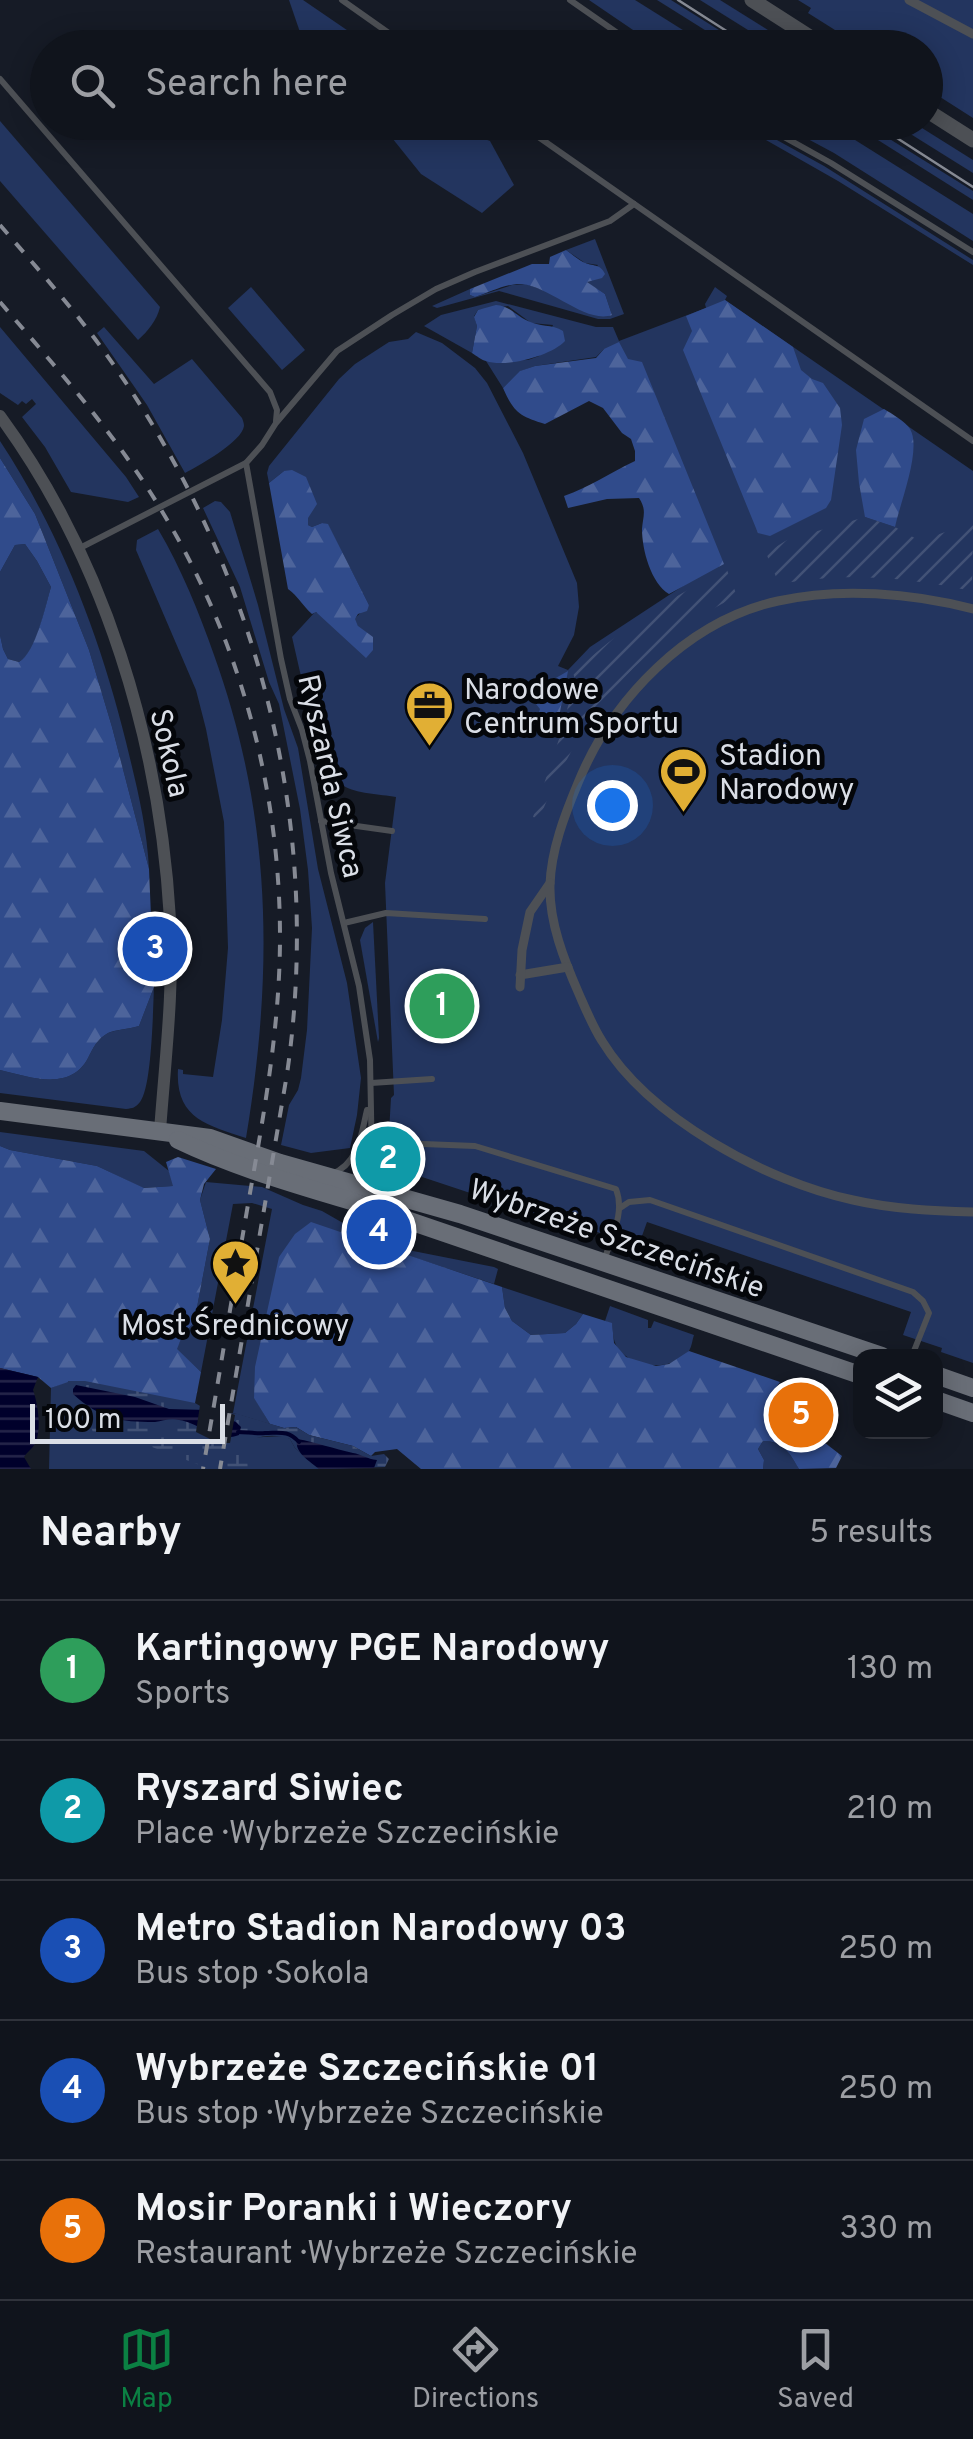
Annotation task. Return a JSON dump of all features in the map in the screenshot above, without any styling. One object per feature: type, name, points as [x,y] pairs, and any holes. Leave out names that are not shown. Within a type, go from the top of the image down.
[{"type":"main road","name":"Wybrzeże Szczecińskie","points":[[0,1111],[210,1138],[280,1163],[460,1214],[861,1349]]},
{"type":"main road","name":"Wybrzeże Szczecińskie","points":[[160,1131],[208,1154],[278,1179],[853,1372]]},
{"type":"main road","points":[[943,1377],[973,1388]]},
{"type":"main road","points":[[943,1402],[973,1413]]},
{"type":"street","points":[[752,0],[799,30]]},
{"type":"street","points":[[909,0],[973,34]]},
{"type":"street","points":[[924,0],[934,12]]},
{"type":"street","points":[[943,121],[973,140]]},
{"type":"street","name":"Sokola","points":[[0,416],[34,464],[92,578],[132,696],[150,769],[163,844],[171,956],[160,1131]]},
{"type":"street","points":[[973,609],[896,596],[806,596],[747,610],[692,639],[636,690],[594,748],[567,808],[550,883],[552,914],[568,966],[603,1043],[650,1096],[704,1138],[776,1175],[850,1200],[898,1208],[973,1212]]},
{"type":"street","points":[[550,883],[530,912],[520,981],[568,966]]},
{"type":"lane","points":[[342,0],[384,30]]},
{"type":"lane","points":[[570,0],[613,30]]},
{"type":"lane","points":[[0,79],[30,114]]},
{"type":"lane","points":[[53,140],[270,392],[277,410],[276,423]]},
{"type":"lane","points":[[543,140],[973,441]]},
{"type":"lane","points":[[790,140],[973,252]]},
{"type":"lane","points":[[78,549],[246,463],[337,351],[392,315],[436,289],[610,220],[634,204]]},
{"type":"lane","name":"Ryszarda Siwca","points":[[246,463],[281,659],[310,761],[331,873],[359,986],[370,1060],[370,1142],[374,1169],[404,1198]]},
{"type":"lane","points":[[321,821],[392,831]]},
{"type":"lane","points":[[344,922],[386,913],[485,919]]},
{"type":"lane","points":[[371,1083],[432,1079]]},
{"type":"lane","name":"Ryszarda Siwca","points":[[328,1176],[354,1158],[370,1099]]},
{"type":"lane","points":[[370,1142],[475,1146],[616,1189],[620,1208],[604,1262]]},
{"type":"lane","points":[[620,1208],[629,1202],[650,1200],[913,1292],[928,1313],[915,1349]]},
{"type":"green space","points":[[289,0],[303,0],[347,30],[299,30]]},
{"type":"green space","points":[[589,0],[635,0],[683,30],[633,30]]},
{"type":"green space","points":[[657,0],[671,0],[719,30],[705,30]]},
{"type":"green space","points":[[700,0],[720,0],[768,30],[748,30]]},
{"type":"green space","points":[[798,0],[973,0],[973,118],[943,99],[943,30],[835,30],[808,13],[811,8]]},
{"type":"green space","points":[[0,121],[160,307],[152,325],[138,340],[0,181]]},
{"type":"green space","points":[[394,140],[487,140],[514,185],[482,213],[421,174]]},
{"type":"green space","points":[[766,140],[777,140],[824,166],[973,260],[973,265]]},
{"type":"green space","points":[[810,140],[855,140],[973,214],[973,241]]},
{"type":"green space","points":[[878,140],[891,140],[973,191],[973,200]]},
{"type":"green space","points":[[920,140],[941,140],[973,160],[973,173]]},
{"type":"green space","points":[[595,239],[624,314],[598,319],[499,291],[437,308],[432,306],[470,289],[470,295],[475,297],[526,284],[612,315],[605,294],[586,282],[598,265],[585,263],[566,250]]},
{"type":"green space","points":[[566,250],[603,271],[602,278],[587,282],[605,294],[612,315],[591,314],[522,284],[470,295],[470,289],[532,264],[549,264],[550,257]]},
{"type":"green space","points":[[251,287],[305,350],[282,370],[228,308]]},
{"type":"green space","name":"Stadion Narodowy","points":[[715,287],[727,296],[725,300],[973,471],[973,1363],[903,1335],[911,1312],[647,1222],[638,1247],[389,1166],[387,1151],[398,1150],[397,1134],[389,1132],[394,1095],[385,883],[396,797],[354,790],[334,776],[311,717],[292,637],[315,612],[358,626],[354,619],[369,605],[328,525],[308,525],[284,471],[269,483],[269,466],[355,364],[389,342],[408,339],[416,332],[442,343],[475,368],[487,383],[523,453],[577,583],[579,607],[574,635],[558,666],[568,670],[590,647],[695,578],[604,349],[596,357],[521,371],[503,388],[486,361],[539,356],[553,325],[531,323],[508,306],[478,310],[474,316],[477,326],[472,353],[424,326],[441,315],[496,301],[596,327],[613,327],[619,341],[706,308]]},
{"type":"green space","points":[[725,300],[793,347],[801,370],[823,383],[840,408],[842,425],[831,500],[826,508],[770,536],[758,533],[683,350],[692,331],[686,316]]},
{"type":"green space","points":[[496,305],[532,323],[563,331],[565,341],[528,359],[505,363],[482,360],[472,353],[477,326],[474,317],[478,310]]},
{"type":"green space","points":[[0,327],[139,497],[128,502],[71,492],[22,417],[36,404],[32,399],[18,405],[0,393]]},
{"type":"green space","points":[[104,327],[154,384],[192,359],[242,418],[244,426],[236,439],[185,473],[147,405],[97,333]]},
{"type":"green space","points":[[619,342],[628,359],[642,362],[724,564],[669,594],[657,582],[646,556],[644,510],[639,498],[607,499],[568,508],[564,496],[635,461],[631,439],[603,408],[589,401],[545,424],[519,412],[503,388],[520,371],[596,358]]},
{"type":"green space","points":[[884,409],[905,423],[913,438],[912,462],[895,527],[865,517],[859,483],[856,450],[864,419]]},
{"type":"green space","points":[[0,441],[59,548],[91,624],[134,773],[149,869],[89,650],[35,514],[0,458]]},
{"type":"green space","points":[[0,458],[35,514],[89,650],[149,869],[154,987],[139,1026],[104,1035],[80,1069],[60,1079],[0,1070],[0,635],[8,659],[19,662],[25,657],[35,639],[51,587],[25,544],[15,545],[0,572]]},
{"type":"green space","points":[[292,470],[306,477],[317,504],[308,525],[328,524],[369,605],[355,619],[373,637],[373,650],[366,658],[288,589],[269,483],[284,471]]},
{"type":"green space","points":[[215,501],[230,512],[298,748],[318,869],[347,983],[361,1078],[350,1148],[311,1153],[281,1145],[289,1105],[301,1078],[307,1030],[312,928],[308,870],[279,704],[240,587],[203,508]]},
{"type":"green space","points":[[865,517],[920,541],[973,522],[972,591],[876,578],[779,584],[766,553],[787,540]]},
{"type":"green space","points":[[158,529],[189,590],[214,655],[233,715],[257,834],[262,894],[261,1014],[246,1138],[196,1117],[182,1099],[178,1086],[178,1069],[183,1074],[213,1077],[228,948],[224,822],[196,690],[136,550],[137,540]]},
{"type":"green space","points":[[25,544],[51,587],[31,649],[19,662],[8,659],[0,635],[0,572],[15,545]]},
{"type":"green space","points":[[727,570],[737,596],[669,638],[616,687],[574,747],[539,819],[533,817],[561,733],[575,679],[573,673],[646,616]]},
{"type":"green space","points":[[568,671],[556,732],[534,726],[540,709],[528,694]]},
{"type":"green space","points":[[373,922],[379,1038],[378,1042],[360,940]]},
{"type":"green space","points":[[154,987],[147,1081],[135,1107],[0,1093],[0,1070],[60,1079],[80,1069],[104,1035],[139,1026]]},
{"type":"green space","points":[[0,1132],[144,1151],[169,1171],[174,1186],[143,1188],[97,1166],[10,1150],[0,1146]]},
{"type":"green space","points":[[0,1146],[97,1166],[144,1188],[173,1186],[166,1162],[178,1157],[216,1169],[204,1184],[200,1200],[210,1239],[194,1323],[183,1334],[177,1349],[201,1372],[195,1403],[186,1410],[68,1382],[51,1388],[38,1377],[0,1368]]},
{"type":"green space","points":[[206,1182],[262,1187],[403,1249],[494,1267],[498,1269],[494,1284],[311,1223],[254,1397],[270,1424],[233,1413],[272,1209],[252,1203],[233,1204],[201,1372],[176,1349],[194,1323],[210,1239],[200,1200]]},
{"type":"green space","points":[[311,1222],[502,1287],[505,1308],[512,1321],[531,1335],[565,1333],[583,1314],[612,1323],[614,1343],[626,1357],[656,1366],[669,1364],[689,1351],[780,1382],[768,1399],[842,1456],[836,1468],[799,1469],[781,1446],[763,1441],[758,1449],[764,1460],[763,1469],[421,1469],[397,1449],[371,1456],[296,1427],[270,1424],[254,1398],[255,1367],[279,1257],[295,1234]]},
{"type":"green space","points":[[502,1287],[583,1314],[565,1333],[531,1335],[512,1321],[505,1308]]},
{"type":"green space","points":[[610,1306],[648,1320],[648,1328],[654,1321],[694,1335],[689,1351],[673,1363],[662,1365],[632,1360],[617,1347],[612,1324],[605,1321]]},
{"type":"green space","points":[[68,1381],[241,1438],[284,1436],[319,1469],[49,1469],[51,1388]]},
{"type":"green space","points":[[68,1381],[195,1403],[207,1410],[238,1414],[284,1428],[296,1427],[309,1435],[353,1446],[371,1456],[384,1454],[389,1459],[385,1467],[319,1469],[290,1439],[272,1436],[243,1445],[249,1469],[210,1469],[123,1436],[93,1433],[67,1390]]},
{"type":"green space","points":[[763,1441],[781,1446],[799,1469],[763,1469],[764,1460],[758,1449]]},
{"type":"shaded area","points":[[0,1368],[38,1377],[33,1390],[38,1432],[35,1444],[24,1457],[31,1469],[0,1469]]},
{"type":"shaded area","points":[[76,1385],[135,1397],[169,1409],[207,1410],[236,1422],[241,1427],[239,1435],[215,1435],[176,1419],[142,1422],[111,1417],[73,1394]]},
{"type":"shaded area","points":[[297,1439],[377,1460],[374,1468],[319,1469],[300,1453]]},
{"type":"pier","points":[[200,1405],[235,1415],[230,1443],[218,1443],[196,1432]]},
{"type":"waterway","points":[[238,1432],[284,1433],[299,1442]]},
{"type":"tram line","points":[[678,0],[725,30]]},
{"type":"tram line","points":[[900,140],[973,187]]},
{"type":"railway","points":[[0,225],[106,354],[158,435],[203,519],[239,607],[267,697],[286,789],[295,883],[296,978],[287,1074],[220,1469]]},
{"type":"railway","points":[[0,302],[109,433],[166,518],[192,566],[235,667],[264,773],[278,882],[277,1001],[261,1129],[203,1469]]},
{"type":"place","name":"Narodowe Centrum Sportu","points":[[429,748]]},
{"type":"place","name":"Stadion Narodowy","points":[[684,814]]},
{"type":"place","name":"Metro Stadion Narodowy 03","points":[[155,949]]},
{"type":"place","name":"Kartingowy PGE Narodowy","points":[[442,1006]]},
{"type":"place","name":"Ryszard Siwiec","points":[[388,1159]]},
{"type":"place","name":"Wybrzeże Szczecińskie 01","points":[[379,1232]]},
{"type":"place","name":"Most Średnicowy","points":[[235,1306]]},
{"type":"place","name":"Mosir Poranki i Wieczory","points":[[801,1415]]}]
